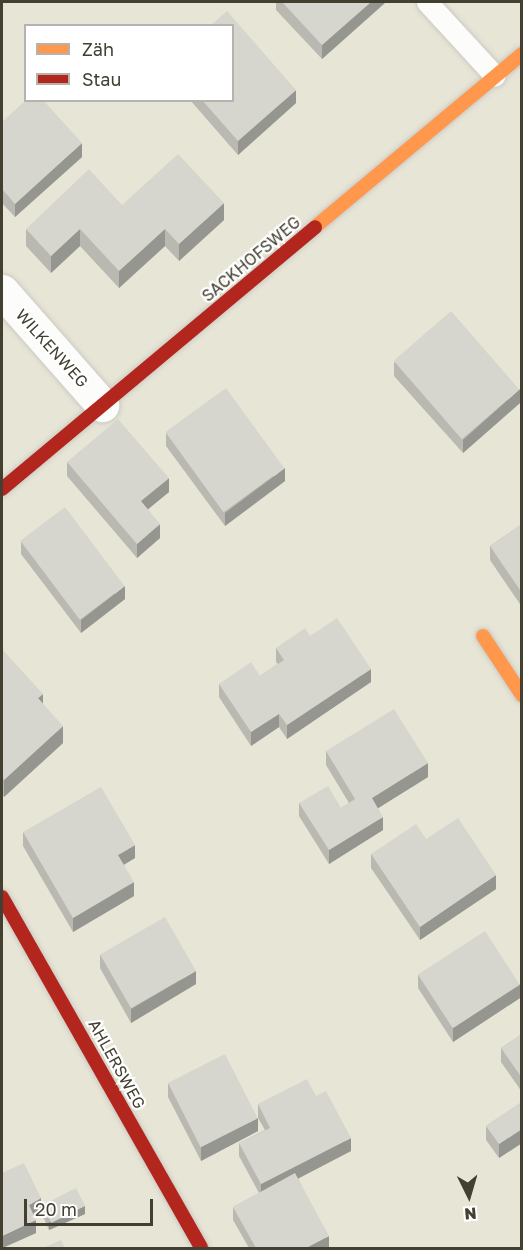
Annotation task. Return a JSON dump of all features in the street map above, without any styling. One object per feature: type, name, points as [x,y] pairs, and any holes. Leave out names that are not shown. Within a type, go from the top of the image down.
[{"type":"street","name":"SACKHOFSWEG","points":[[2,489],[522,54]]},
{"type":"street","name":"WILKENWEG","points":[[2,291],[102,405]]},
{"type":"street","points":[[483,636],[522,695]]},
{"type":"street","name":"AHLERSWEG","points":[[2,897],[201,1248]]},
{"type":"lane","points":[[427,2],[495,76]]},
{"type":"shaded area","points":[[2,2],[521,2],[521,50],[2,488]]},
{"type":"shaded area","points":[[521,59],[521,1248],[2,1248],[2,491]]},
{"type":"building","points":[[282,2],[371,2],[322,45]]},
{"type":"building","points":[[227,11],[296,90],[238,141],[204,102],[234,102],[234,24],[212,24]]},
{"type":"building","points":[[24,102],[45,102],[82,143],[15,204],[2,189],[2,122]]},
{"type":"building","points":[[178,154],[224,203],[179,244],[165,229],[119,271],[80,229],[51,256],[26,229],[89,169],[122,205]]},
{"type":"building","points":[[451,311],[519,389],[462,439],[394,361]]},
{"type":"building","points":[[226,388],[284,468],[224,512],[165,432]]},
{"type":"building","points":[[118,419],[169,478],[141,501],[160,524],[137,544],[67,462]]},
{"type":"building","points":[[65,507],[125,586],[80,620],[20,541]]},
{"type":"building","points":[[522,524],[522,593],[490,546]]},
{"type":"building","points":[[337,618],[371,669],[287,725],[279,714],[251,732],[219,684],[251,662],[260,676],[284,660],[276,648],[305,628],[310,636]]},
{"type":"building","points":[[2,649],[43,694],[38,698],[63,726],[4,780],[2,777]]},
{"type":"building","points":[[394,709],[428,763],[372,798],[383,817],[329,850],[299,803],[328,786],[341,808],[355,799],[326,751]]},
{"type":"building","points":[[101,787],[135,845],[118,855],[134,882],[73,918],[23,832]]},
{"type":"building","points":[[458,818],[496,875],[420,927],[371,854],[416,824],[426,839]]},
{"type":"building","points":[[165,917],[196,971],[131,1008],[100,955]]},
{"type":"building","points":[[485,931],[520,985],[453,1028],[418,975]]},
{"type":"building","points":[[522,1034],[522,1078],[501,1048]]},
{"type":"building","points":[[225,1054],[258,1118],[201,1147],[168,1083]]},
{"type":"building","points":[[307,1079],[316,1096],[326,1091],[351,1138],[261,1184],[239,1143],[270,1128],[258,1104]]},
{"type":"building","points":[[522,1102],[522,1129],[499,1144],[486,1126]]},
{"type":"building","points":[[24,1163],[41,1198],[29,1205],[36,1220],[2,1236],[2,1173]]},
{"type":"building","points":[[295,1173],[329,1236],[306,1248],[256,1248],[233,1207]]},
{"type":"building","points":[[76,1188],[85,1206],[51,1223],[42,1205]]},
{"type":"building","points":[[61,1240],[65,1248],[43,1248]]},
{"type":"traffic: slow","points":[[315,227],[522,54]]},
{"type":"traffic: slow","points":[[483,636],[522,695]]},
{"type":"traffic: jam","points":[[2,489],[315,227]]},
{"type":"traffic: jam","points":[[2,897],[201,1248]]}]
